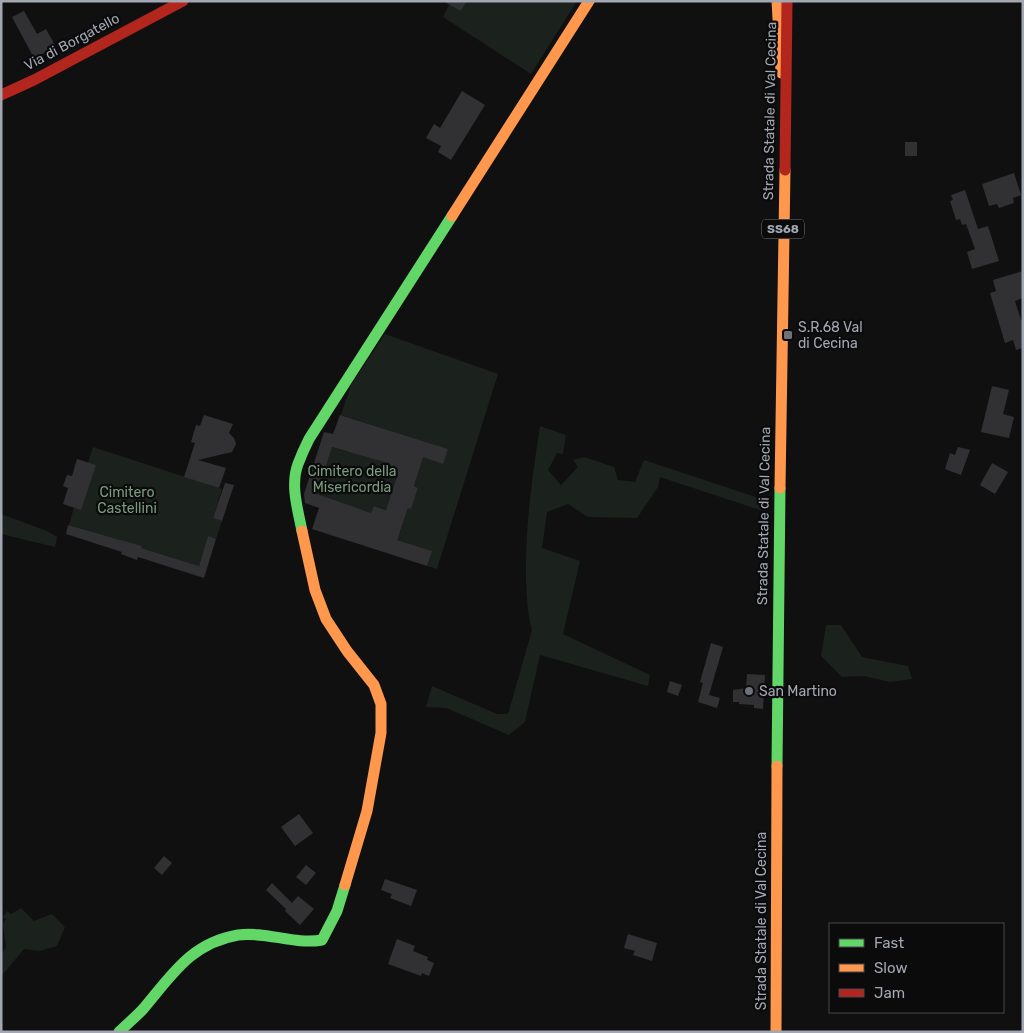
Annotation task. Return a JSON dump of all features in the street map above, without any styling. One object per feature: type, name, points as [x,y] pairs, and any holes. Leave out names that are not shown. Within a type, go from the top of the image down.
[{"type":"main road","name":"Via di Borgatello","points":[[1,95],[183,1]]},
{"type":"main road","points":[[119,1032],[146,1005],[181,963],[200,949],[239,935],[271,936],[310,942],[322,940],[330,928],[367,811],[381,733],[381,704],[374,685],[335,633],[320,604],[312,579],[296,500],[295,481],[297,466],[309,439],[589,1]]},
{"type":"main road","points":[[777,1],[778,52],[785,112]]},
{"type":"main road","name":"Strada Statale di Val Cecina","points":[[776,1032],[778,628],[786,1]]},
{"type":"green space","points":[[467,1],[577,1],[531,74],[443,17],[450,3],[461,11]]},
{"type":"green space","name":"Cimitero della Misericordia","points":[[385,334],[498,374],[437,569],[427,566],[431,551],[336,520],[323,532],[334,500],[317,494],[324,473],[312,469],[313,465],[325,468],[332,447],[348,452],[352,440],[336,429],[443,463],[447,449],[341,415],[351,385]],"holes":[[[357,442],[421,463],[414,486],[418,488],[411,508],[408,508],[400,532],[335,511],[338,502],[371,513],[374,506],[388,510],[399,474],[388,463],[354,452]]]},
{"type":"green space","points":[[540,426],[566,435],[563,454],[557,453],[548,470],[561,485],[578,467],[573,460],[584,457],[614,467],[618,480],[635,482],[644,460],[768,501],[766,512],[660,477],[658,487],[637,518],[588,517],[568,504],[547,512],[542,548],[580,561],[563,634],[650,675],[648,686],[540,655],[525,722],[509,735],[446,708],[426,707],[432,686],[497,714],[508,714],[532,630],[527,599],[527,541],[532,483]]},
{"type":"green space","name":"Cimitero Castellini","points":[[93,447],[222,489],[213,518],[222,521],[216,539],[208,537],[199,566],[141,548],[141,546],[69,525],[74,507],[81,509],[95,466],[88,463]]},
{"type":"green space","points":[[1,514],[47,531],[57,537],[55,547],[1,534]]},
{"type":"green space","points":[[826,625],[841,625],[862,657],[908,666],[912,679],[890,682],[864,676],[842,677],[821,656]]},
{"type":"green space","points":[[21,908],[34,921],[52,914],[65,927],[57,946],[40,951],[24,949],[3,974],[1,973],[1,955],[6,947],[3,924],[6,919],[3,917],[7,911],[11,914]]},
{"type":"building","points":[[443,1],[467,1],[461,11]]},
{"type":"building","points":[[24,11],[37,34],[46,29],[56,47],[34,58],[12,17]]},
{"type":"building","points":[[462,91],[485,105],[451,160],[438,152],[441,146],[426,138],[434,124],[440,128]]},
{"type":"building","points":[[905,142],[917,142],[917,156],[905,156]]},
{"type":"building","points":[[1014,173],[1021,195],[1013,198],[1014,203],[999,208],[997,204],[989,206],[982,184]]},
{"type":"building","points":[[965,190],[978,229],[988,226],[999,261],[972,269],[967,252],[975,249],[966,224],[962,225],[960,219],[956,220],[950,201],[953,200],[951,195]]},
{"type":"building","points":[[1023,271],[1023,298],[1015,301],[1021,320],[1023,320],[1023,348],[1016,350],[1013,340],[1005,343],[990,293],[996,291],[993,280]]},
{"type":"building","points":[[992,386],[1009,390],[1003,414],[1014,417],[1009,438],[981,432]]},
{"type":"building","points":[[204,415],[233,424],[229,433],[234,438],[236,444],[232,452],[198,460],[226,468],[219,488],[184,477],[195,443],[191,442],[196,425],[200,426]]},
{"type":"building","points":[[340,415],[448,449],[443,464],[423,457],[414,486],[418,488],[411,509],[408,508],[397,540],[432,551],[427,566],[312,529],[319,508],[305,503],[304,494],[324,432],[333,434]],"holes":[[[332,447],[388,463],[386,470],[398,474],[386,510],[374,506],[371,513],[317,494]]]},
{"type":"building","points":[[958,447],[970,450],[961,475],[945,469],[950,453],[955,455]]},
{"type":"building","points":[[77,459],[96,465],[81,510],[63,504],[68,488],[63,486],[67,475],[72,476]]},
{"type":"building","points":[[992,463],[1008,472],[995,494],[980,485]]},
{"type":"building","points":[[225,483],[234,485],[222,521],[213,518]]},
{"type":"building","points":[[68,525],[142,546],[141,548],[199,566],[208,536],[216,539],[204,578],[138,557],[137,560],[121,554],[122,552],[66,534]]},
{"type":"building","points":[[711,643],[723,647],[709,695],[720,698],[717,708],[698,702],[703,683],[700,682]]},
{"type":"building","name":"San Martino","points":[[747,674],[765,675],[763,709],[754,708],[754,705],[733,702],[733,690],[746,688]]},
{"type":"building","points":[[670,681],[682,685],[678,696],[667,692]]},
{"type":"building","points":[[299,814],[313,833],[295,846],[281,827]]},
{"type":"building","points":[[164,856],[172,863],[162,875],[154,868]]},
{"type":"building","points":[[306,865],[316,873],[306,885],[296,877]]},
{"type":"building","points":[[385,879],[417,890],[411,906],[390,898],[392,894],[381,890]]},
{"type":"building","points":[[272,883],[292,903],[298,896],[314,909],[300,925],[266,890]]},
{"type":"building","points":[[628,934],[657,943],[652,961],[633,955],[635,951],[624,948]]},
{"type":"building","points":[[397,939],[415,946],[413,951],[428,957],[427,960],[434,963],[429,976],[422,973],[421,976],[388,964]]},
{"type":"traffic: fast","points":[[302,531],[295,480],[298,464],[306,445],[452,216]]},
{"type":"traffic: fast","points":[[777,766],[780,488]]},
{"type":"traffic: fast","points":[[119,1032],[141,1011],[184,962],[207,945],[222,939],[248,934],[301,941],[322,940],[337,911],[345,885]]},
{"type":"traffic: slow","points":[[452,216],[589,1]]},
{"type":"traffic: slow","points":[[777,1],[781,73]]},
{"type":"traffic: slow","points":[[780,488],[785,170]]},
{"type":"traffic: slow","points":[[302,531],[315,590],[326,619],[347,651],[374,685],[381,704],[381,733],[367,811],[345,885]]},
{"type":"traffic: slow","points":[[776,1032],[777,766]]},
{"type":"traffic: jam","points":[[1,95],[34,80],[183,1]]},
{"type":"traffic: jam","points":[[785,170],[787,1]]},
{"type":"place","name":"S.R.68 Val di Cecina","points":[[788,335]]},
{"type":"place","name":"San Martino","points":[[749,691]]}]
